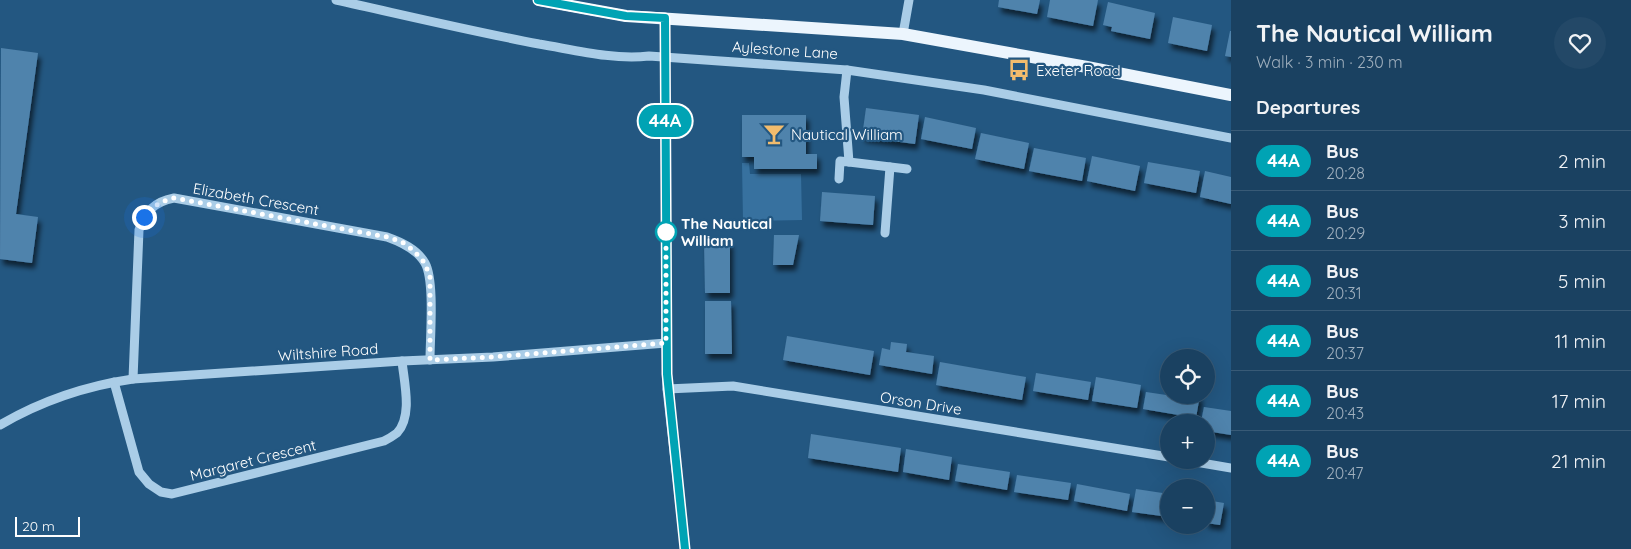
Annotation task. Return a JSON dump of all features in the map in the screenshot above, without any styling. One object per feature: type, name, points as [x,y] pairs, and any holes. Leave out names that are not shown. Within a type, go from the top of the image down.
[{"type":"main road","name":"Aylestone Lane","points":[[539,0],[626,16],[903,34],[1087,66],[1231,95]]},
{"type":"street","name":"Aylestone Lane","points":[[336,0],[471,31],[606,56],[632,58],[649,56],[847,70],[984,90],[1231,138]]},
{"type":"street","points":[[903,34],[909,0]]},
{"type":"street","points":[[665,18],[666,343],[668,389],[685,549]]},
{"type":"street","points":[[847,70],[844,97],[849,162]]},
{"type":"street","points":[[839,179],[840,161],[907,169]]},
{"type":"street","points":[[885,234],[890,167]]},
{"type":"street","name":"Elizabeth Crescent","points":[[132,379],[139,230],[144,217],[152,208],[162,200],[174,198],[387,237],[402,242],[424,262],[430,276],[430,360]]},
{"type":"street","name":"Wiltshire Road","points":[[0,425],[51,399],[132,379],[492,357],[666,343]]},
{"type":"street","name":"Margaret Crescent","points":[[114,382],[139,472],[149,484],[161,492],[172,494],[384,441],[396,433],[403,424],[406,411],[402,361]]},
{"type":"street","name":"Orson Drive","points":[[668,389],[732,386],[1160,457]]},
{"type":"street","points":[[1215,465],[1231,468]]},
{"type":"shaded area","points":[[742,163],[749,163],[750,174],[801,174],[802,220],[743,221]]},
{"type":"building","points":[[999,0],[1040,0],[1037,14],[998,7]]},
{"type":"building","points":[[1050,0],[1098,0],[1093,26],[1047,17]]},
{"type":"building","points":[[1108,2],[1155,13],[1150,39],[1111,31],[1112,27],[1103,25]]},
{"type":"building","points":[[1173,17],[1212,25],[1207,51],[1168,43]]},
{"type":"building","points":[[1231,31],[1231,57],[1225,56]]},
{"type":"building","points":[[1,48],[38,53],[16,214],[38,217],[32,263],[0,259]]},
{"type":"building","points":[[866,108],[919,115],[915,144],[862,137]]},
{"type":"building","name":"Nautical William","points":[[742,115],[806,115],[806,154],[817,154],[817,169],[754,169],[754,157],[742,157]]},
{"type":"building","points":[[925,117],[976,128],[972,149],[921,139]]},
{"type":"building","points":[[981,133],[1029,143],[1024,169],[975,159]]},
{"type":"building","points":[[1034,148],[1086,158],[1082,181],[1029,171]]},
{"type":"building","points":[[1092,156],[1140,166],[1135,191],[1087,181]]},
{"type":"building","points":[[1148,162],[1200,171],[1196,193],[1144,183]]},
{"type":"building","points":[[1205,171],[1231,177],[1231,204],[1200,197]]},
{"type":"building","points":[[822,192],[875,196],[873,225],[820,221]]},
{"type":"building","points":[[774,235],[799,235],[793,265],[773,265]]},
{"type":"building","points":[[704,241],[730,241],[730,293],[705,293]]},
{"type":"building","points":[[705,301],[731,301],[732,354],[705,354]]},
{"type":"building","points":[[787,336],[874,351],[870,375],[783,360]]},
{"type":"building","points":[[891,342],[907,344],[906,352],[934,356],[932,374],[879,365],[882,348],[890,350]]},
{"type":"building","points":[[940,362],[1026,377],[1022,400],[936,385]]},
{"type":"building","points":[[1036,373],[1091,382],[1088,400],[1033,391]]},
{"type":"building","points":[[1096,377],[1141,385],[1137,408],[1092,401]]},
{"type":"building","points":[[1146,392],[1160,394],[1160,404],[1198,404],[1197,414],[1172,414],[1143,409]]},
{"type":"building","points":[[1204,407],[1231,411],[1231,435],[1215,432],[1215,414],[1203,414]]},
{"type":"building","points":[[811,434],[901,448],[898,472],[808,458]]},
{"type":"building","points":[[906,449],[952,457],[949,480],[903,472]]},
{"type":"building","points":[[958,464],[1010,472],[1007,490],[955,481]]},
{"type":"building","points":[[1017,475],[1071,483],[1068,500],[1014,492]]},
{"type":"building","points":[[1077,484],[1130,494],[1127,511],[1074,501]]},
{"type":"building","points":[[1136,489],[1160,493],[1160,516],[1132,512]]},
{"type":"building","points":[[1215,502],[1224,503],[1220,525],[1215,524]]},
{"type":"bus line","name":"44A","points":[[538,0],[626,16],[665,18],[667,374],[685,549]]},
{"type":"place","name":"Exeter Road","points":[[1019,70]]},
{"type":"place","name":"Nautical William","points":[[774,134]]},
{"type":"place","name":"The Nautical William","points":[[666,232]]},
{"type":"route","points":[[144,217],[162,200],[174,198],[387,237],[402,242],[424,262],[430,276],[430,360],[666,343],[666,229],[666,232]]}]
